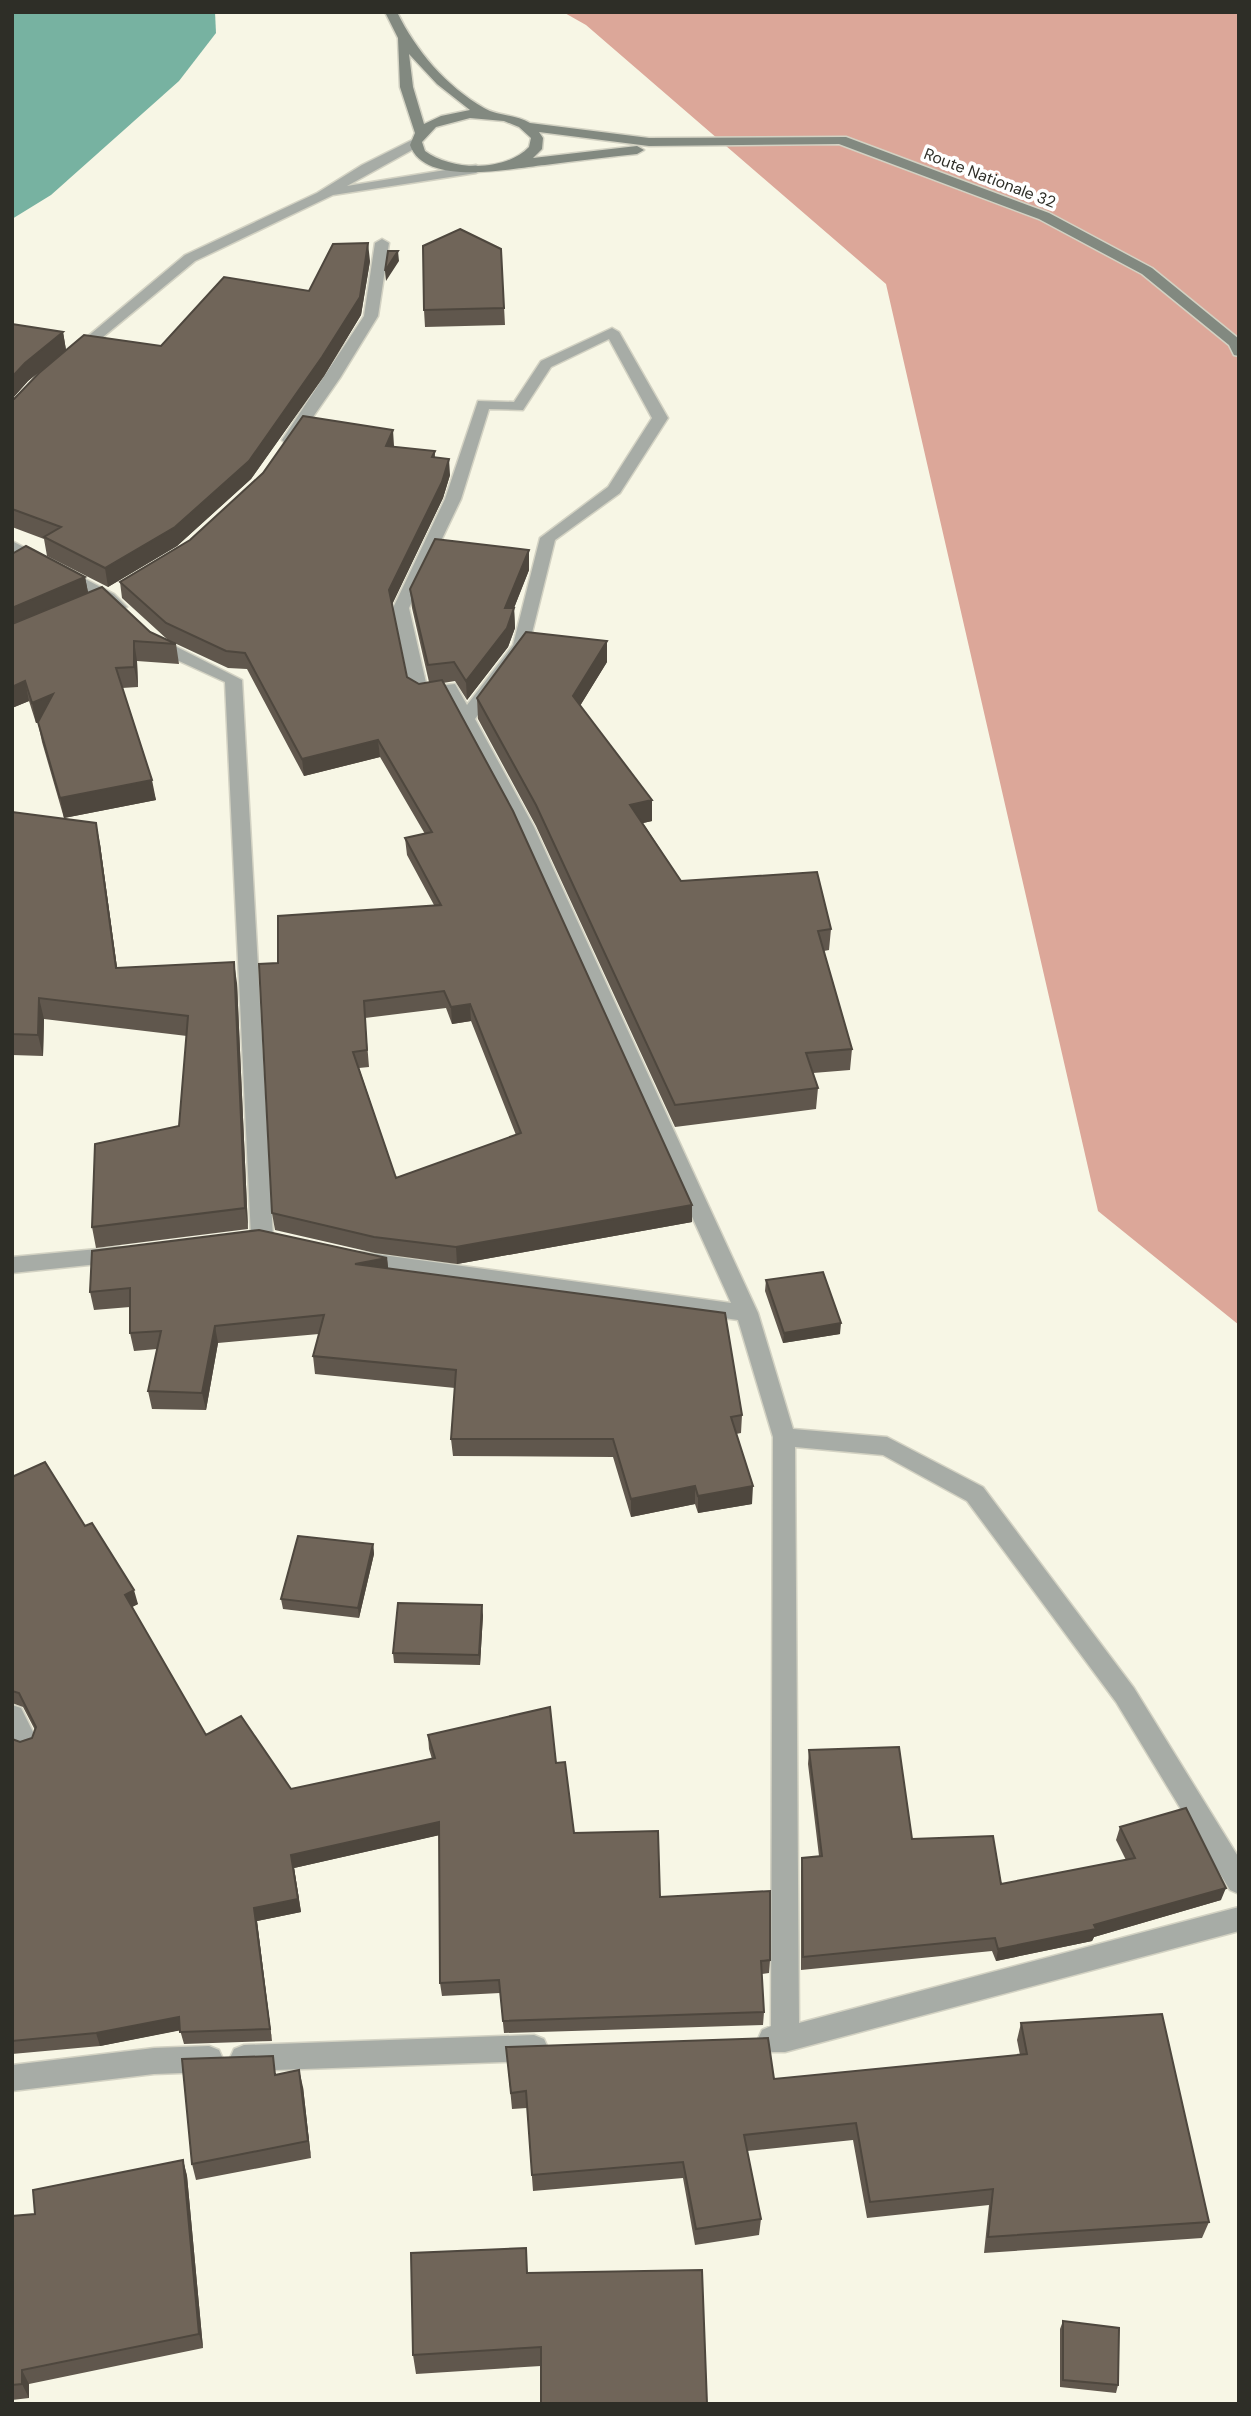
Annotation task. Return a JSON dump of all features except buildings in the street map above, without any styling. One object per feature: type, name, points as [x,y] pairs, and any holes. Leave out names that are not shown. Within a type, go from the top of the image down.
[{"type":"street","points":[[391,12],[403,40],[423,65],[450,90],[483,114]]},
{"type":"street","points":[[403,40],[402,70],[407,100],[418,137]]},
{"type":"street","points":[[66,360],[190,258],[322,196],[446,118],[483,114]]},
{"type":"street","name":"Route Nationale 32","points":[[483,114],[510,118],[530,127],[608,139],[690,143],[841,140],[1044,216],[1147,271],[1235,343],[1239,352]]},
{"type":"street","points":[[504,166],[524,159],[535,149],[537,138],[530,127]]},
{"type":"street","name":"Route Nationale 32","points":[[418,137],[420,153],[433,162],[476,169],[690,143]]},
{"type":"street","points":[[322,196],[476,169]]},
{"type":"street","points":[[281,453],[333,378],[371,316],[382,243]]},
{"type":"street","points":[[465,720],[521,645],[548,538],[614,490],[660,418],[612,332],[546,364],[518,407],[483,404],[453,499],[401,608],[420,693],[449,688],[465,720],[525,827],[747,1313],[784,1437],[785,2039]]},
{"type":"street","points":[[12,546],[114,593],[139,626],[161,646],[233,680],[262,1237]]},
{"type":"street","points":[[84,607],[114,593]]},
{"type":"street","points":[[236,1240],[262,1237],[287,1243]]},
{"type":"street","points":[[12,1265],[143,1252]]},
{"type":"street","points":[[337,1255],[375,1264],[747,1313]]},
{"type":"street","points":[[784,1437],[887,1446],[975,1494],[1125,1695],[1239,1882]]},
{"type":"street","points":[[12,1716],[25,1742]]},
{"type":"street","points":[[744,2040],[785,2039],[1239,1919]]},
{"type":"street","points":[[12,2078],[153,2061],[565,2046]]},
{"type":"shaded area","points":[[563,12],[1239,12],[1239,1325],[1098,1211],[886,284],[586,25]]},
{"type":"water","points":[[12,12],[215,12],[216,33],[179,81],[51,195],[12,219]]}]
